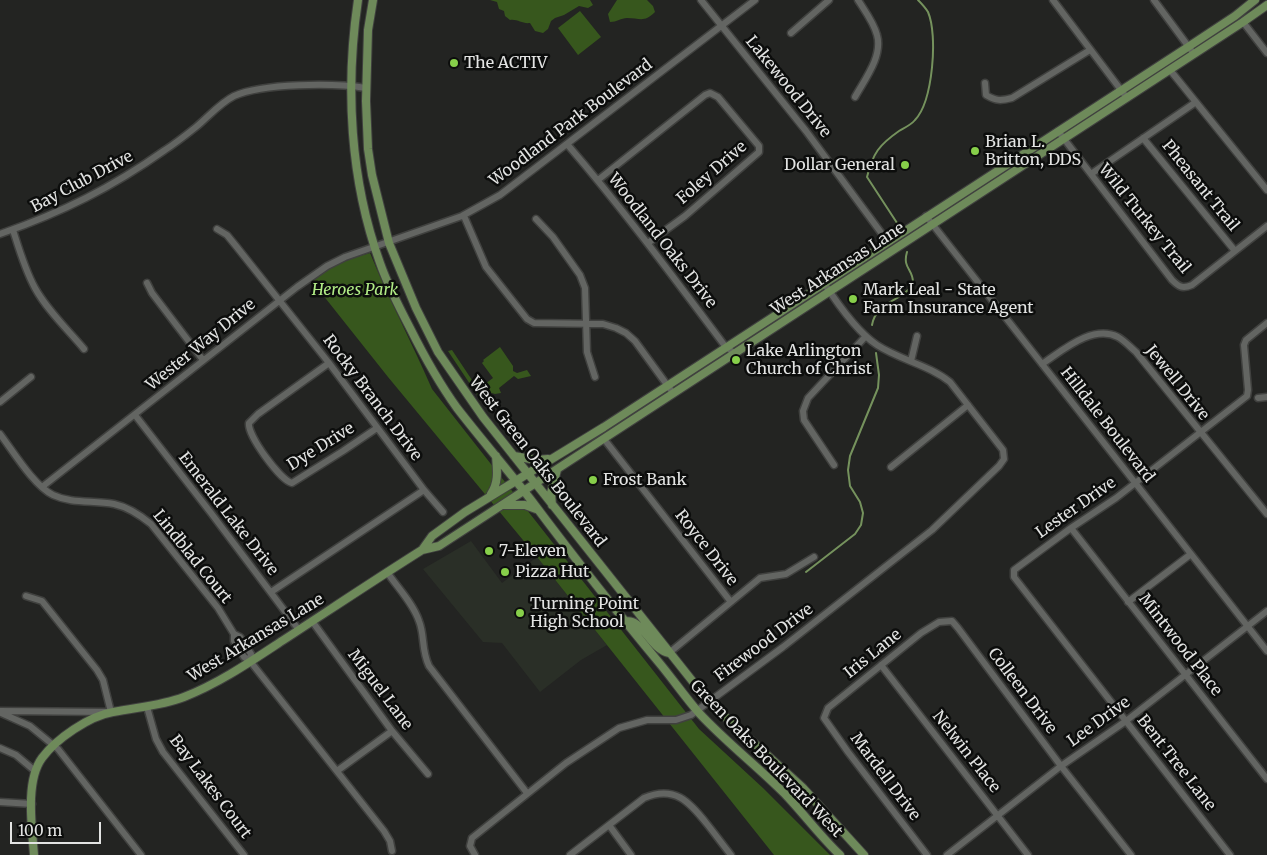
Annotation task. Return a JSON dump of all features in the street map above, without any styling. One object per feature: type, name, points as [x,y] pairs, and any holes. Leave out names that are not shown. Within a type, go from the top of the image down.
[{"type":"main road","name":"Green Oaks Boulevard West","points":[[358,0],[354,26],[351,86],[352,117],[359,179],[366,218],[374,247],[394,296],[425,357],[458,408],[624,622],[697,711],[718,733],[772,781],[840,855]]},
{"type":"main road","name":"West Green Oaks Boulevard","points":[[372,0],[368,30],[366,88],[368,149],[372,175],[389,243],[416,308],[438,352],[474,405],[709,702],[803,788],[864,855]]},
{"type":"main road","name":"West Arkansas Lane","points":[[422,550],[432,536],[489,497],[528,474],[888,242],[1188,47],[1255,0]]},
{"type":"main road","name":"West Arkansas Lane","points":[[112,712],[147,707],[183,698],[207,687],[250,662],[422,550],[439,546],[523,490],[557,470],[1267,5]]},
{"type":"main road","points":[[425,357],[438,352]]},
{"type":"main road","points":[[632,407],[638,416]]},
{"type":"main road","points":[[489,497],[497,481],[496,456]]},
{"type":"main road","points":[[514,456],[536,460],[550,459]]},
{"type":"main road","points":[[552,505],[551,493],[557,470]]},
{"type":"main road","points":[[497,507],[518,504],[539,510]]},
{"type":"main road","points":[[624,622],[632,621],[662,652],[669,653]]},
{"type":"main road","points":[[34,855],[32,789],[35,771],[41,759],[59,740],[89,721],[112,712]]},
{"type":"street","name":"Lakewood Drive","points":[[701,0],[806,131],[888,242]]},
{"type":"street","name":"Woodland Park Boulevard","points":[[389,243],[464,216],[500,195],[755,0]]},
{"type":"street","points":[[791,33],[829,0]]},
{"type":"street","points":[[855,97],[877,54],[878,45],[875,30],[858,0]]},
{"type":"street","points":[[1053,0],[1127,98]]},
{"type":"street","points":[[1154,0],[1194,54]]},
{"type":"street","points":[[1243,22],[1267,53]]},
{"type":"street","points":[[985,83],[986,95],[993,99],[999,101],[1012,98],[1090,50]]},
{"type":"street","points":[[1170,70],[1267,190]]},
{"type":"street","name":"Bay Club Drive","points":[[0,234],[72,206],[116,183],[196,127],[232,97],[260,89],[351,86],[366,88]]},
{"type":"street","name":"Foley Drive","points":[[598,180],[710,93],[718,97],[758,146],[759,152],[685,216],[648,244]]},
{"type":"street","points":[[1091,174],[1196,102]]},
{"type":"street","name":"Wild Turkey Trail","points":[[1058,131],[1178,286],[1184,288],[1192,285],[1267,226]]},
{"type":"street","name":"Pheasant Trail","points":[[1143,138],[1235,251]]},
{"type":"street","name":"Woodland Oaks Drive","points":[[567,144],[598,180],[725,346],[734,353]]},
{"type":"street","points":[[464,216],[486,267],[527,319],[534,323],[603,324],[626,333],[635,341],[674,393]]},
{"type":"street","name":"Hilldale Boulevard","points":[[926,216],[1267,651]]},
{"type":"street","points":[[536,219],[553,237],[580,275],[585,288],[587,352],[595,377]]},
{"type":"street","name":"Rocky Branch Drive","points":[[217,229],[236,246],[329,363],[424,490],[444,512]]},
{"type":"street","points":[[13,230],[35,289],[84,349]]},
{"type":"street","name":"Wester Way Drive","points":[[42,487],[279,300],[327,266],[345,257],[389,243]]},
{"type":"street","points":[[148,282],[152,293],[202,360]]},
{"type":"street","points":[[824,283],[846,315],[876,345],[940,374],[950,382],[968,405],[891,467]]},
{"type":"street","name":"Lester Drive","points":[[1015,569],[1116,498],[1247,396],[1244,345],[1246,340],[1267,323]]},
{"type":"street","name":"Jewell Drive","points":[[1042,364],[1089,336],[1108,334],[1117,336],[1125,341],[1136,352],[1267,514]]},
{"type":"street","points":[[834,465],[804,420],[805,402],[866,336]]},
{"type":"street","points":[[911,361],[917,336]]},
{"type":"street","name":"Dye Drive","points":[[329,363],[258,414],[249,424],[250,433],[264,454],[285,480],[292,483],[377,428]]},
{"type":"street","points":[[0,402],[31,377]]},
{"type":"street","points":[[1258,398],[1267,397]]},
{"type":"street","name":"Firewood Drive","points":[[475,855],[470,846],[472,838],[566,763],[619,728],[646,720],[676,720],[690,716],[932,530],[1004,460],[1003,450],[968,405]]},
{"type":"street","name":"Emerald Lake Drive","points":[[135,415],[299,630]]},
{"type":"street","name":"Lindblad Court","points":[[0,434],[42,487],[52,494],[65,499],[114,504],[142,516],[165,541],[218,608],[234,634],[240,637],[251,654],[250,662],[384,832],[390,841],[392,851]]},
{"type":"street","name":"Royce Drive","points":[[604,439],[731,602]]},
{"type":"street","points":[[271,592],[424,490]]},
{"type":"street","name":"Mintwood Place","points":[[1071,528],[1267,779]]},
{"type":"street","points":[[1128,602],[1191,554]]},
{"type":"street","points":[[669,653],[760,578],[786,574],[814,557]]},
{"type":"street","name":"Bent Tree Lane","points":[[1015,569],[1014,577],[1230,855]]},
{"type":"street","points":[[387,572],[419,618],[422,628],[424,655],[429,666],[527,793]]},
{"type":"street","points":[[26,596],[42,601],[96,670],[103,680],[112,712]]},
{"type":"street","name":"Lee Drive","points":[[947,855],[1061,766],[1126,721],[1267,610]]},
{"type":"street","name":"Miguel Lane","points":[[312,621],[392,731],[428,774]]},
{"type":"street","name":"Iris Lane","points":[[824,714],[833,704],[921,634],[943,621]]},
{"type":"street","name":"Colleen Drive","points":[[943,621],[952,621],[958,628],[1061,766],[1131,855]]},
{"type":"street","name":"Nelwin Place","points":[[882,665],[1028,855]]},
{"type":"street","name":"Bay Lakes Court","points":[[147,707],[156,739],[163,752],[244,855]]},
{"type":"street","points":[[0,712],[30,726],[54,745],[140,855]]},
{"type":"street","name":"West Arkansas Lane","points":[[0,712],[112,712]]},
{"type":"street","name":"Mardell Drive","points":[[824,714],[827,722],[927,855]]},
{"type":"street","points":[[337,771],[392,731]]},
{"type":"street","points":[[0,748],[16,755],[35,771]]},
{"type":"street","points":[[570,855],[644,798],[653,794],[665,793],[686,800],[731,855]]},
{"type":"street","points":[[0,802],[32,804]]},
{"type":"street","points":[[609,825],[631,855]]},
{"type":"shaded area","name":"Turning Point High School","points":[[471,541],[502,583],[537,557],[607,645],[581,660],[540,692],[502,643],[483,642],[423,569]]},
{"type":"green space","points":[[490,0],[590,0],[593,5],[588,8],[579,6],[555,18],[543,33],[535,31],[530,23],[510,20],[505,16],[504,11],[499,9],[497,2]]},
{"type":"green space","points":[[617,0],[647,0],[653,6],[655,12],[645,19],[625,18],[610,22],[608,14]]},
{"type":"green space","points":[[580,11],[601,37],[578,55],[558,28]]},
{"type":"green space","name":"Heroes Park","points":[[370,253],[432,389],[699,729],[763,788],[830,855],[774,855],[537,557],[388,377],[311,280],[339,264]]},
{"type":"green space","points":[[500,347],[513,366],[513,371],[517,373],[527,370],[531,376],[518,379],[514,376],[499,388],[501,393],[488,392],[478,396],[448,351],[452,350],[478,389],[493,378],[482,363],[483,360]]},
{"type":"waterway","points":[[899,226],[867,177],[878,150],[892,136],[913,122],[921,111],[926,98],[932,68],[933,36],[928,12],[918,0]]},
{"type":"waterway","points":[[872,325],[874,317],[879,311],[903,295],[913,284],[912,275],[906,262],[907,252]]},
{"type":"waterway","points":[[806,572],[855,534],[861,525],[863,513],[860,502],[850,486],[848,470],[850,456],[878,388],[879,375],[876,353]]},
{"type":"place","name":"The ACTIV","points":[[454,63]]},
{"type":"place","name":"Brian L. Britton, DDS","points":[[975,151]]},
{"type":"place","name":"Dollar General","points":[[905,165]]},
{"type":"place","name":"Mark Leal - State Farm Insurance Agent","points":[[853,299]]},
{"type":"place","name":"Lake Arlington Church of Christ","points":[[736,360]]},
{"type":"place","name":"Frost Bank","points":[[593,480]]},
{"type":"place","name":"7-Eleven","points":[[489,551]]},
{"type":"place","name":"Pizza Hut","points":[[505,572]]},
{"type":"place","name":"Turning Point High School","points":[[520,613]]}]
